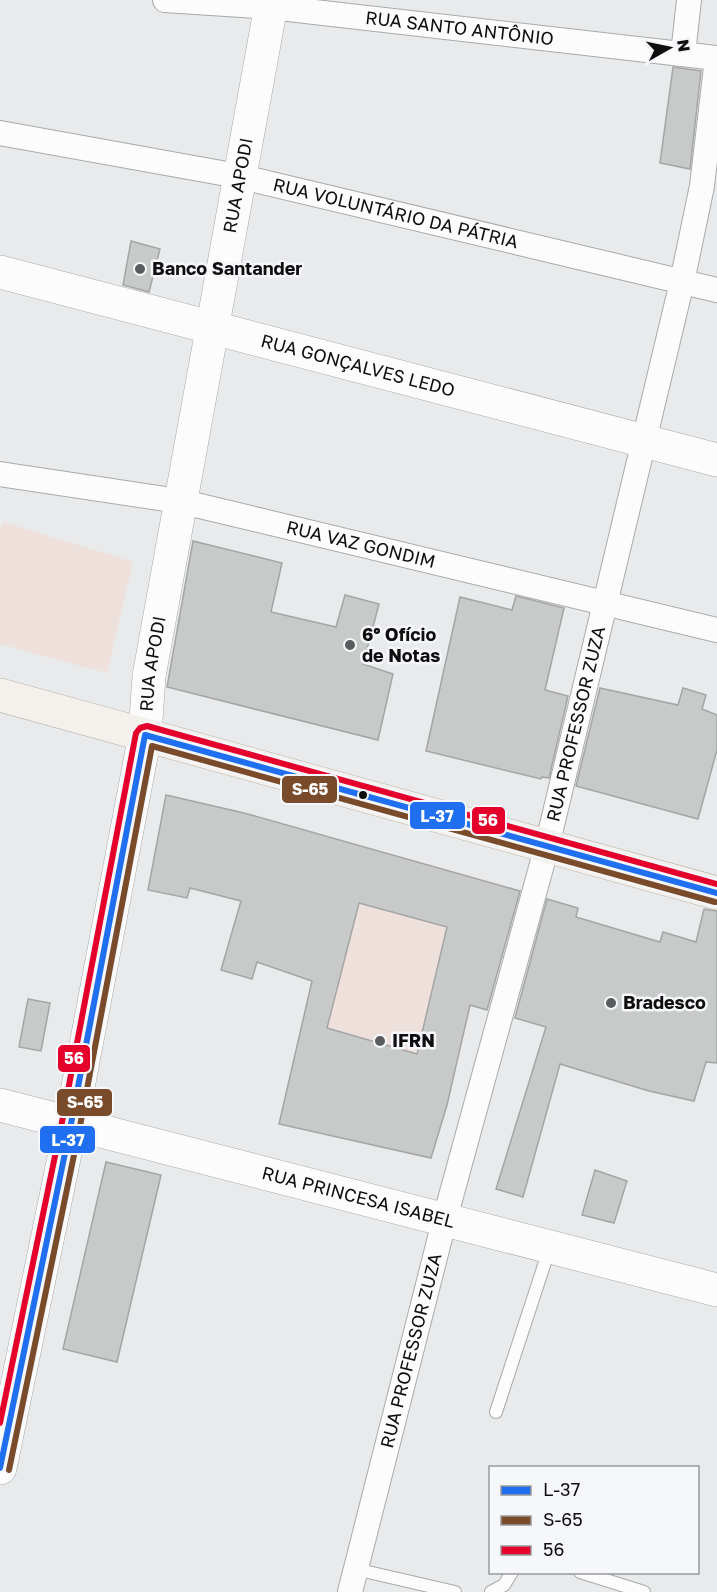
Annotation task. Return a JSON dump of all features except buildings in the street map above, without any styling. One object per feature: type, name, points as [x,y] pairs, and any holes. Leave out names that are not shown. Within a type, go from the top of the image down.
[{"type":"main road","points":[[0,695],[717,893]]},
{"type":"street","name":"RUA SANTO ANTÔNIO","points":[[165,0],[271,3],[717,58]]},
{"type":"street","points":[[683,54],[689,0]]},
{"type":"street","name":"RUA APODI","points":[[0,1468],[71,1124],[145,735],[149,676],[179,501],[271,3]]},
{"type":"street","name":"RUA PROFESSOR ZUZA","points":[[353,1581],[445,1218],[547,846],[682,282],[702,186],[717,58]]},
{"type":"street","name":"RUA VOLUNTÁRIO DA PÁTRIA","points":[[0,133],[238,176],[717,290]]},
{"type":"street","name":"RUA GONÇALVES LEDO","points":[[0,272],[717,460]]},
{"type":"street","name":"RUA VAZ GONDIM","points":[[0,474],[179,501],[717,630]]},
{"type":"street","name":"RUA PRINCESA ISABEL","points":[[0,1105],[717,1290]]},
{"type":"lane","points":[[496,1412],[550,1246]]},
{"type":"lane","points":[[491,1592],[504,1585],[511,1574]]},
{"type":"lane","points":[[586,1574],[644,1592]]},
{"type":"lane","points":[[353,1581],[455,1592]]},
{"type":"shaded area","points":[[3,522],[133,562],[107,673],[0,644],[0,529]]},
{"type":"shaded area","name":"IFRN","points":[[320,835],[501,884],[447,1105],[431,1158],[279,1124],[313,977]]},
{"type":"transit line","name":"56","points":[[0,1423],[62,1122],[136,733],[140,728],[147,726],[717,884]]},
{"type":"transit line","name":"L-37","points":[[0,1468],[71,1124],[145,735],[717,893]]},
{"type":"transit line","name":"S-65","points":[[9,1470],[80,1126],[152,746],[715,902]]},
{"type":"place","name":"Banco Santander","points":[[140,269]]},
{"type":"place","name":"6º Ofício de Notas","points":[[350,645]]},
{"type":"place","name":"Bradesco","points":[[611,1003]]},
{"type":"place","name":"IFRN","points":[[380,1041]]}]
